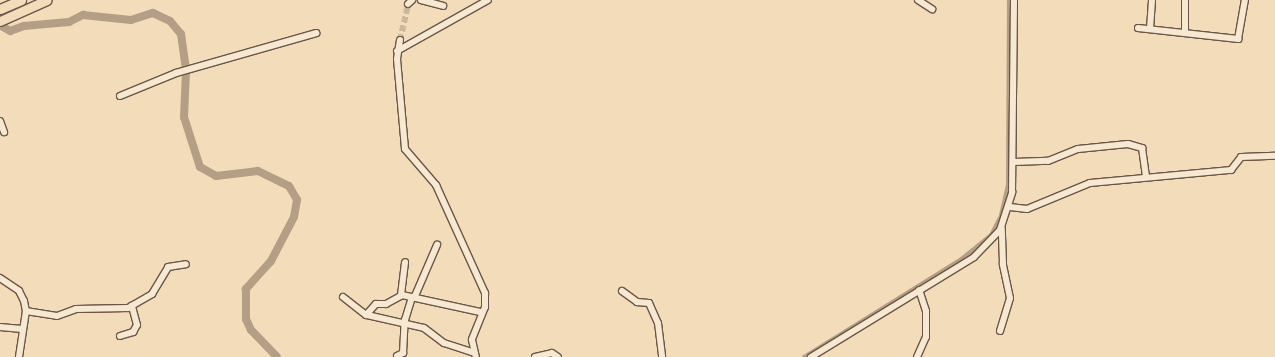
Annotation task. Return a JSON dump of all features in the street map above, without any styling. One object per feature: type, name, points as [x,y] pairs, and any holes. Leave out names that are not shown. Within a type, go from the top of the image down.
[{"type":"highway","points":[[0,9],[21,0]]},
{"type":"highway","points":[[0,21],[48,0]]},
{"type":"street","points":[[421,0],[444,6]]},
{"type":"street","points":[[397,51],[488,0]]},
{"type":"street","points":[[918,0],[932,9]]},
{"type":"street","points":[[811,357],[983,250],[1002,227],[1010,207],[1014,162],[1014,0]]},
{"type":"street","points":[[1150,29],[1152,0]]},
{"type":"street","points":[[1185,0],[1186,33]]},
{"type":"street","points":[[1138,28],[1239,39],[1245,0]]},
{"type":"street","points":[[120,96],[176,73],[316,34]]},
{"type":"street","points":[[400,40],[397,51],[403,142],[408,153],[427,173],[455,224],[485,293],[485,307],[480,312],[472,340],[475,355]]},
{"type":"street","points":[[0,121],[4,132]]},
{"type":"street","points":[[1014,162],[1048,161],[1078,149],[1128,144],[1143,151],[1146,177]]},
{"type":"street","points":[[1010,207],[1027,209],[1084,185],[1146,177],[1231,170],[1241,157],[1275,156]]},
{"type":"street","points":[[1000,331],[1010,298],[1003,264],[1002,227]]},
{"type":"street","points":[[397,356],[403,354],[405,325],[413,297],[437,245]]},
{"type":"street","points":[[401,295],[405,262]]},
{"type":"street","points":[[26,311],[57,316],[76,309],[118,310],[132,306],[152,294],[168,267],[186,264]]},
{"type":"street","points":[[0,278],[19,291],[26,311],[22,329],[19,357]]},
{"type":"street","points":[[917,357],[926,337],[926,311],[919,290]]},
{"type":"street","points":[[622,292],[637,302],[649,303],[658,323],[662,357]]},
{"type":"street","points":[[367,315],[376,304],[386,304],[401,295],[480,312]]},
{"type":"street","points":[[343,297],[367,315],[405,325],[424,328],[441,341],[475,355]]},
{"type":"street","points":[[120,336],[133,332],[137,325],[132,306]]},
{"type":"street","points":[[0,327],[22,329]]},
{"type":"street","points":[[535,357],[552,353],[558,357]]},
{"type":"waterway","points":[[804,357],[960,260],[991,235],[1001,215],[1008,185],[1009,0]]},
{"type":"waterway","points":[[0,25],[10,31],[24,26],[69,22],[83,15],[131,20],[153,13],[170,21],[181,34],[186,71],[184,117],[200,167],[216,176],[258,171],[289,186],[297,200],[294,217],[271,261],[246,289],[246,319],[251,330],[277,357]]},
{"type":"tunnel","points":[[400,40],[408,4]]}]
